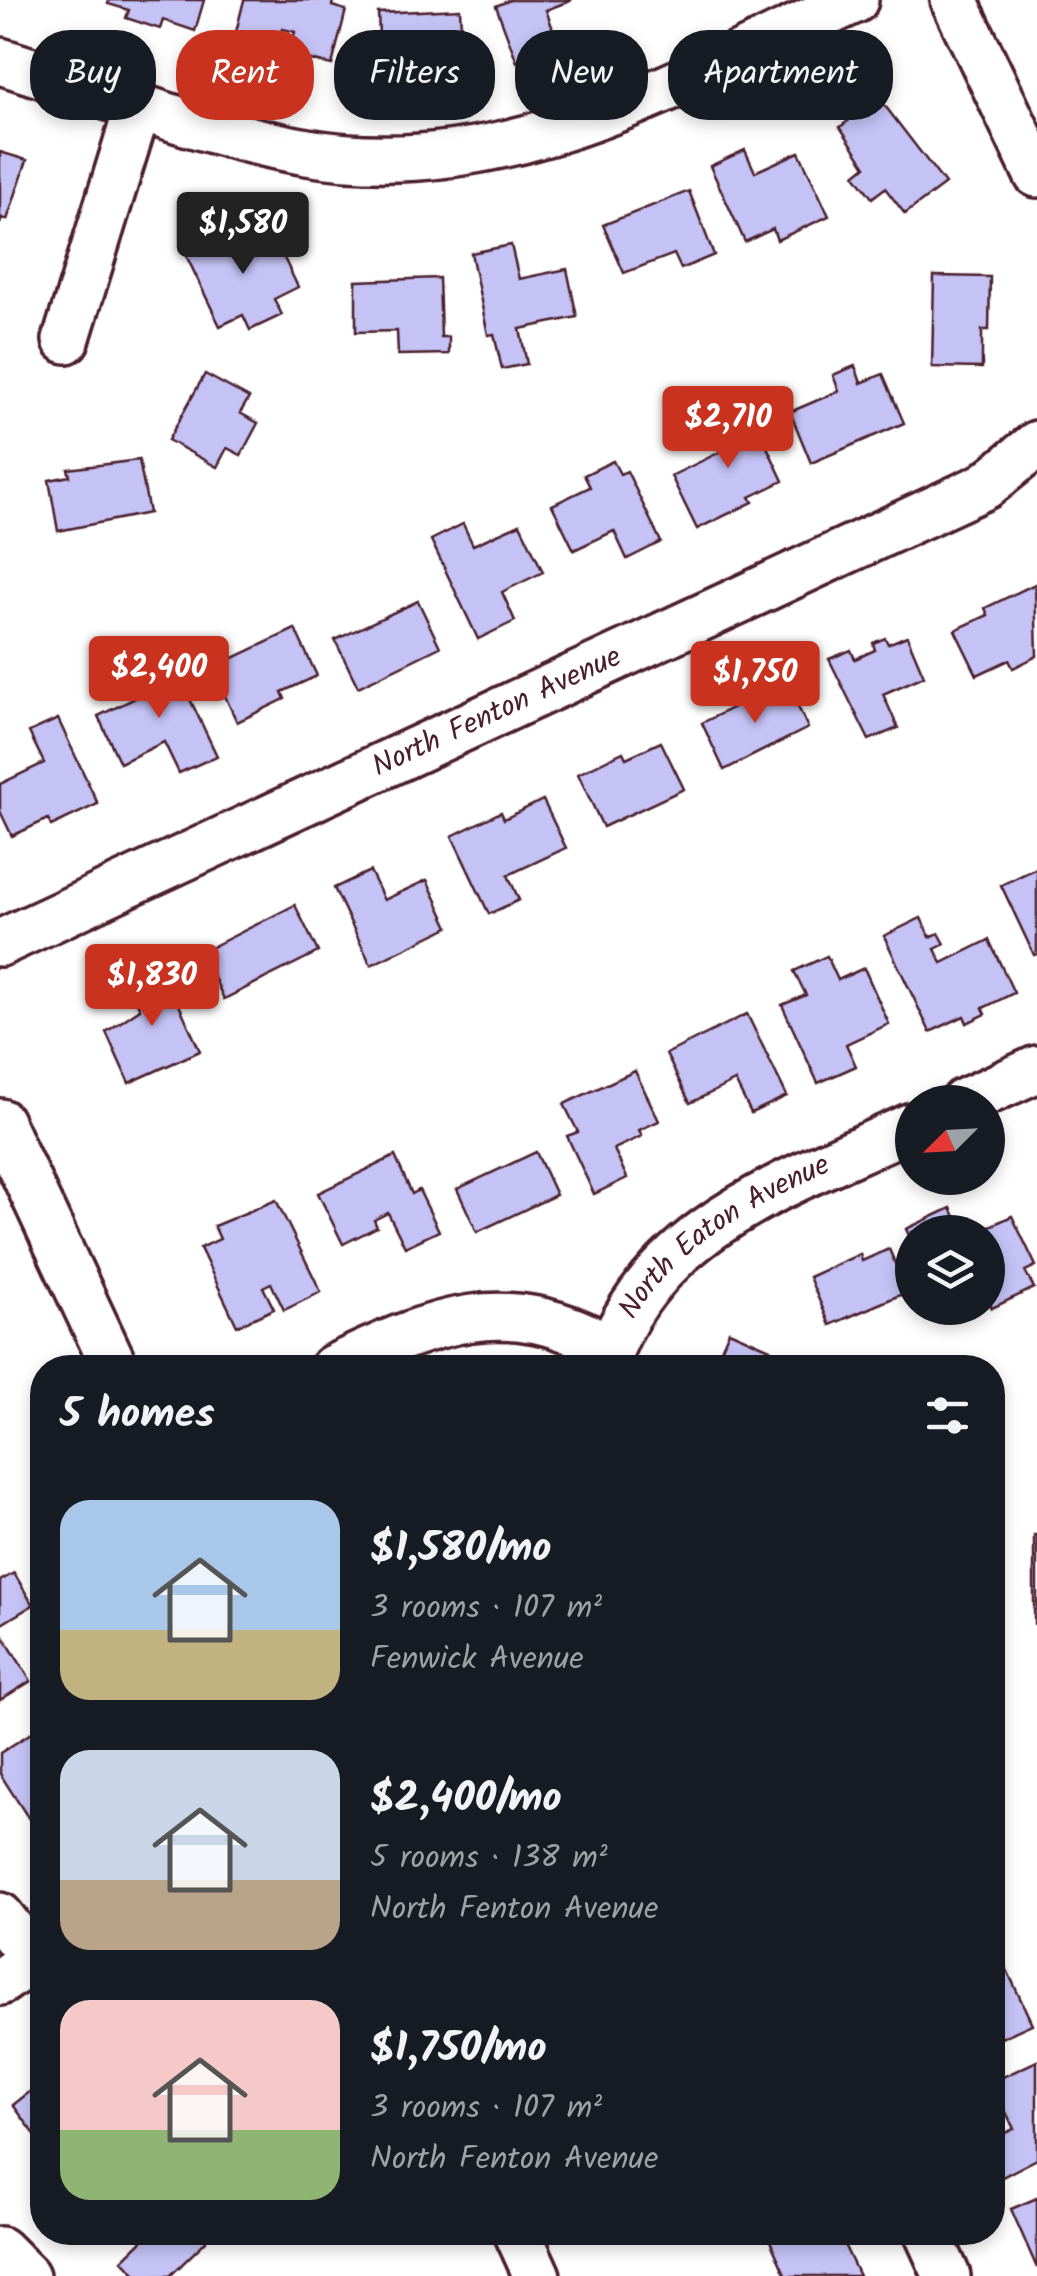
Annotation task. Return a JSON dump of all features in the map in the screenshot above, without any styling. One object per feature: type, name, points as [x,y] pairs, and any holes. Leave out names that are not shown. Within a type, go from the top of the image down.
[{"type":"street","points":[[156,109],[310,152],[374,158],[453,156],[515,144],[590,120],[855,0]]},
{"type":"street","points":[[954,0],[1037,174]]},
{"type":"street","points":[[0,62],[30,71]]},
{"type":"street","points":[[66,340],[134,120]]},
{"type":"street","name":"North Fenton Avenue","points":[[0,943],[985,486],[1037,444]]},
{"type":"street","points":[[1002,1085],[1037,1069]]},
{"type":"street","points":[[0,1122],[108,1355]]},
{"type":"street","name":"North Eaton Avenue","points":[[609,1355],[650,1280],[707,1226],[895,1134]]},
{"type":"street","name":"North Eaton Avenue","points":[[361,1355],[422,1326],[486,1315],[551,1322],[602,1355]]},
{"type":"street","points":[[0,1916],[25,1964]]},
{"type":"street","points":[[523,2245],[537,2276]]},
{"type":"street","points":[[933,2245],[947,2276]]},
{"type":"street","points":[[0,2250],[26,2276]]},
{"type":"building","points":[[109,0],[204,0],[195,30],[163,20],[160,29],[126,18],[129,10],[108,4]]},
{"type":"building","points":[[244,0],[333,0],[332,6],[346,10],[341,30],[334,30],[332,65],[314,61],[314,30],[236,30]]},
{"type":"building","points":[[510,0],[572,0],[546,10],[553,30],[515,30],[515,57],[496,6]]},
{"type":"building","points":[[460,9],[461,30],[379,30],[378,13]]},
{"type":"building","points":[[893,116],[945,184],[905,214],[885,188],[872,198],[855,175],[866,166],[840,127],[849,120],[893,120]]},
{"type":"building","points":[[745,150],[755,172],[799,152],[829,216],[777,240],[773,229],[745,242],[710,166]]},
{"type":"building","points":[[0,152],[27,160],[7,220],[2,218],[0,224]]},
{"type":"building","points":[[689,191],[714,255],[681,269],[674,254],[624,273],[603,225]]},
{"type":"building","points":[[267,223],[298,287],[274,299],[282,315],[250,330],[243,315],[220,326],[184,251],[211,238],[216,248]]},
{"type":"building","points":[[511,245],[519,279],[567,269],[577,317],[520,329],[527,364],[502,369],[494,334],[488,335],[471,253]]},
{"type":"building","points":[[934,276],[990,277],[989,330],[982,330],[982,368],[932,367]]},
{"type":"building","points":[[439,278],[441,337],[449,337],[449,354],[398,355],[397,331],[356,332],[356,281]]},
{"type":"building","points":[[855,366],[861,383],[883,374],[904,423],[811,463],[790,412],[839,391],[833,375]]},
{"type":"building","points":[[205,374],[249,398],[240,413],[258,423],[241,455],[227,448],[217,467],[168,440]]},
{"type":"building","points":[[749,408],[783,481],[750,497],[753,502],[697,529],[671,476],[720,452],[708,427]]},
{"type":"building","points":[[139,460],[149,513],[58,531],[49,480],[70,476],[68,469]]},
{"type":"building","points":[[613,461],[620,474],[627,471],[661,542],[627,559],[614,531],[574,550],[552,505],[590,487],[584,475]]},
{"type":"building","points":[[463,524],[473,545],[520,524],[543,572],[502,592],[515,621],[478,639],[431,540]]},
{"type":"building","points":[[1035,584],[1037,656],[1013,668],[1009,660],[977,675],[955,630],[988,615],[985,608]]},
{"type":"building","points":[[418,601],[440,647],[358,687],[335,640]]},
{"type":"building","points":[[295,629],[317,676],[282,692],[285,699],[237,722],[212,668]]},
{"type":"building","points":[[907,636],[924,676],[883,694],[898,728],[869,740],[829,659],[851,650],[855,659],[875,650],[873,643],[885,638],[888,644]]},
{"type":"building","points":[[170,657],[217,756],[179,773],[164,742],[120,763],[98,716],[148,692],[139,672]]},
{"type":"building","points":[[786,681],[808,728],[724,770],[702,723]]},
{"type":"building","points":[[58,719],[98,804],[51,826],[48,819],[12,836],[0,811],[0,784],[44,763],[29,732]]},
{"type":"building","points":[[661,742],[684,789],[603,827],[578,774],[623,752],[626,758]]},
{"type":"building","points":[[543,800],[566,848],[508,875],[519,900],[489,914],[452,836],[501,812],[504,819]]},
{"type":"building","points":[[1037,868],[1037,954],[1034,955],[1001,885]]},
{"type":"building","points":[[370,871],[384,900],[427,880],[449,927],[371,965],[334,888]]},
{"type":"building","points":[[295,905],[318,952],[224,999],[202,952]]},
{"type":"building","points":[[921,918],[930,937],[939,933],[945,944],[935,949],[942,963],[989,940],[1014,993],[983,1008],[986,1014],[967,1023],[964,1016],[930,1032],[884,936]]},
{"type":"building","points":[[827,956],[838,980],[864,968],[889,1024],[846,1044],[856,1066],[818,1083],[782,1005],[806,995],[794,971]]},
{"type":"building","points":[[162,967],[200,1051],[129,1083],[106,1032],[140,1009],[128,983]]},
{"type":"building","points":[[747,1014],[787,1096],[751,1113],[735,1081],[690,1103],[666,1054]]},
{"type":"building","points":[[635,1071],[659,1121],[639,1130],[642,1136],[614,1149],[627,1178],[594,1194],[567,1136],[578,1132],[564,1104]]},
{"type":"building","points":[[536,1152],[556,1195],[477,1232],[457,1189]]},
{"type":"building","points":[[395,1156],[412,1194],[419,1190],[439,1231],[405,1247],[388,1213],[374,1220],[377,1227],[343,1244],[318,1193]]},
{"type":"building","points":[[276,1200],[321,1292],[284,1310],[271,1283],[263,1287],[274,1309],[237,1326],[200,1248],[220,1239],[214,1226]]},
{"type":"building","points":[[951,1208],[954,1215],[936,1215]]},
{"type":"building","points":[[1012,1216],[1036,1266],[1025,1271],[1034,1288],[1005,1302],[1005,1219]]},
{"type":"building","points":[[889,1249],[895,1263],[895,1297],[830,1325],[809,1277],[860,1254],[862,1261]]},
{"type":"building","points":[[729,1331],[770,1349],[767,1355],[719,1355]]},
{"type":"building","points":[[1037,1535],[1037,1624],[1034,1624]]},
{"type":"building","points":[[14,1573],[30,1607],[0,1625],[0,1581]]},
{"type":"building","points":[[0,1631],[30,1682],[0,1700]]},
{"type":"building","points":[[30,1734],[30,1821],[0,1774],[0,1753]]},
{"type":"building","points":[[1005,1965],[1032,2024],[1005,2036]]},
{"type":"building","points":[[1037,2061],[1037,2159],[1005,2175],[1005,2133],[1014,2129],[1005,2110],[1005,2076]]},
{"type":"building","points":[[30,2092],[30,2128],[13,2105]]},
{"type":"building","points":[[1037,2198],[1037,2268],[1011,2209]]},
{"type":"building","points":[[138,2245],[202,2245],[170,2276],[138,2276],[122,2260]]},
{"type":"building","points":[[772,2245],[844,2245],[859,2276],[786,2276]]}]
